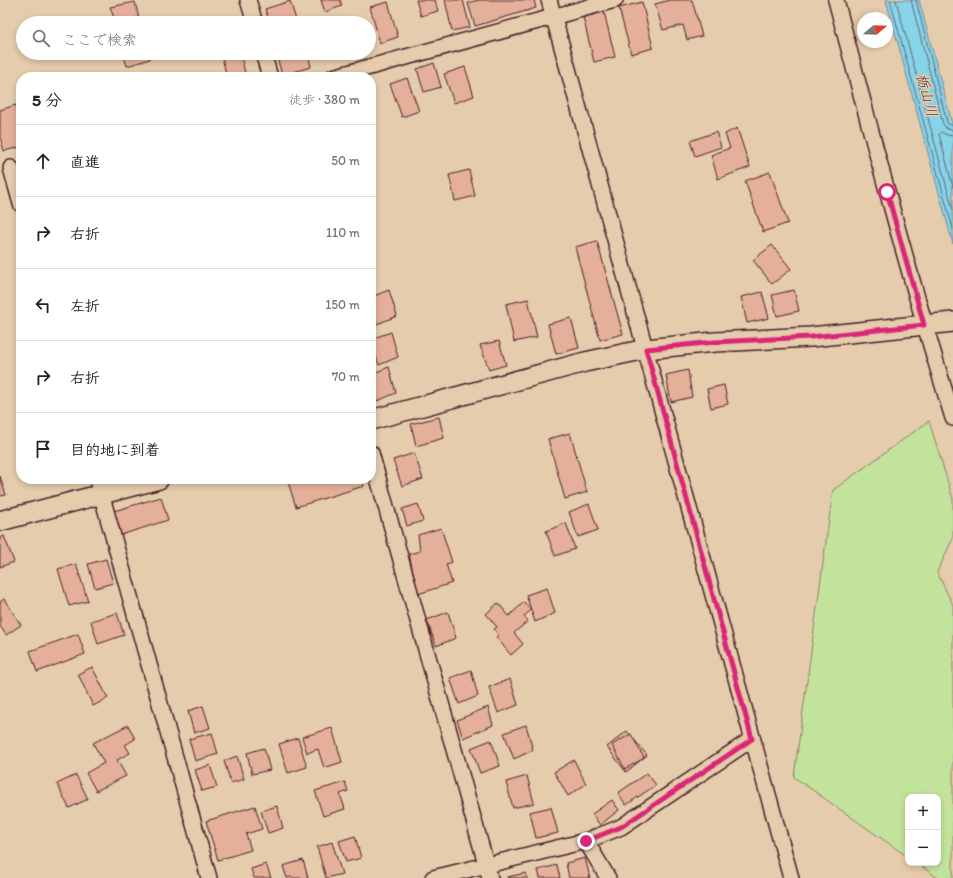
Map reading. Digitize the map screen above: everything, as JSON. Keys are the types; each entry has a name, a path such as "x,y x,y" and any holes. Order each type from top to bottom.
{"street":[{"path":"248,0 253,16"},
{"path":"549,0 790,878"},
{"path":"351,72 615,0"},
{"path":"836,0 924,325 953,418"},
{"path":"265,60 269,72"},
{"path":"11,168 16,186"},
{"path":"376,419 585,362 646,349 715,342 811,337 953,322"},
{"path":"376,471 488,871"},
{"path":"0,521 100,487 122,484"},
{"path":"100,487 209,878"},
{"path":"433,878 488,871 586,841 621,827 752,739"},
{"path":"586,841 608,878"}],"green space":[{"path":"929,421 953,499 953,538 937,572 953,605 953,878 938,878 921,866 941,866 941,794 905,794 905,855 794,777 833,490"}],"water":[{"name":"栃山川","path":"886,0 919,0 953,127 953,244 893,25 893,12 889,12"}],"building":[{"path":"321,0 340,0 342,6 325,12"},
{"path":"416,0 435,0 438,11 421,16"},
{"path":"445,0 463,0 470,27 452,31"},
{"path":"479,0 534,0 536,8 475,26 468,3"},
{"path":"670,0 692,0 702,36 687,40 683,25 663,30 655,4"},
{"path":"290,1 295,16 268,16 265,9"},
{"path":"135,2 138,16 113,16 110,7"},
{"path":"388,2 398,37 380,43 376,29 376,16 372,16 370,7"},
{"path":"642,2 653,48 631,54 619,8"},
{"path":"604,12 615,57 594,62 583,17"},
{"path":"125,60 147,60 127,66"},
{"path":"223,60 242,60 245,72 226,72"},
{"path":"278,60 310,60 311,67 293,72 281,72"},
{"path":"434,63 441,87 424,92 417,69"},
{"path":"465,67 474,96 454,103 444,74"},
{"path":"407,78 419,111 402,117 390,84"},
{"path":"16,105 16,148 4,151 0,136 0,110"},
{"path":"737,128 750,167 718,179 711,155 730,148 725,134"},
{"path":"716,132 721,147 695,156 690,141"},
{"path":"469,170 475,196 455,201 449,175"},
{"path":"770,172 788,223 763,232 745,181"},
{"path":"597,241 623,334 600,340 575,247"},
{"path":"772,245 791,269 772,284 753,260"},
{"path":"389,290 397,316 377,324 376,295"},
{"path":"794,290 799,311 777,316 772,295"},
{"path":"762,292 769,318 747,323 741,297"},
{"path":"528,299 537,337 514,342 506,304"},
{"path":"571,318 579,348 556,354 548,324"},
{"path":"391,332 398,357 379,365 376,357 376,337"},
{"path":"499,341 506,365 489,370 480,345"},
{"path":"389,367 396,393 377,401 376,398 376,372"},
{"path":"688,370 692,397 671,402 666,375"},
{"path":"724,385 728,404 711,408 707,389"},
{"path":"439,417 444,438 416,446 411,424"},
{"path":"570,433 587,492 565,499 548,439"},
{"path":"414,453 423,479 402,486 393,460"},
{"path":"0,476 6,495 0,496"},
{"path":"289,484 363,484 364,486 296,507"},
{"path":"161,497 168,520 121,535 114,511"},
{"path":"418,504 423,521 407,526 402,509"},
{"path":"589,504 598,530 578,537 569,512"},
{"path":"566,523 575,549 555,556 546,531"},
{"path":"441,528 452,562 446,564 452,583 418,594 409,554 420,551 418,535"},
{"path":"4,536 14,562 0,567 0,538"},
{"path":"106,559 113,583 95,588 88,564"},
{"path":"76,564 88,601 69,606 58,569"},
{"path":"547,588 555,613 535,622 526,595"},
{"path":"4,599 21,625 6,635 0,626 0,602"},
{"path":"524,602 531,610 524,616 528,621 514,633 523,644 511,655 496,637 498,635 494,629 497,627 486,614 498,603 509,616"},
{"path":"448,612 456,638 436,646 427,620"},
{"path":"117,613 124,635 98,644 91,621"},
{"path":"78,634 85,654 37,672 30,651"},
{"path":"92,667 108,698 93,706 78,674"},
{"path":"471,670 478,696 459,704 450,678"},
{"path":"510,679 518,705 498,713 489,687"},
{"path":"203,706 210,728 194,733 188,711"},
{"path":"488,707 493,725 463,738 457,720"},
{"path":"128,725 135,739 125,745 130,753 117,760 126,776 96,791 86,773 104,763 93,743"},
{"path":"526,725 533,750 514,759 504,733"},
{"path":"332,728 342,762 324,768 318,749 307,753 302,737"},
{"path":"627,731 647,755 626,772 607,747"},
{"path":"212,733 218,754 195,761 189,739"},
{"path":"631,734 644,758 625,769 612,745"},
{"path":"298,738 307,767 288,773 279,744"},
{"path":"491,740 500,766 480,773 471,748"},
{"path":"264,748 270,770 252,774 247,753"},
{"path":"237,756 244,779 231,783 224,761"},
{"path":"574,760 586,784 568,796 554,772"},
{"path":"210,765 217,787 202,791 195,770"},
{"path":"647,773 656,785 626,805 618,793"},
{"path":"76,775 88,799 69,808 57,784"},
{"path":"527,776 534,803 513,808 506,782"},
{"path":"345,782 348,791 340,794 345,809 323,816 315,791"},
{"path":"612,800 619,810 600,825 592,814"},
{"path":"255,806 262,829 246,834 251,850 218,860 206,821"},
{"path":"277,806 283,828 268,833 261,811"},
{"path":"551,807 558,833 536,838 530,812"},
{"path":"355,836 361,858 346,862 339,841"},
{"path":"332,842 342,874 326,878 317,847"},
{"path":"585,858 590,878 569,878 566,863"},
{"path":"303,860 308,878 287,878 283,866"},
{"path":"266,864 271,878 254,878 251,869"},
{"path":"557,865 560,878 540,878 538,870"},
{"path":"526,873 528,878 507,878 507,877"}],"route":[{"path":"586,841 621,827 752,739 646,349 715,342 811,337 924,325 887,192"}]}
